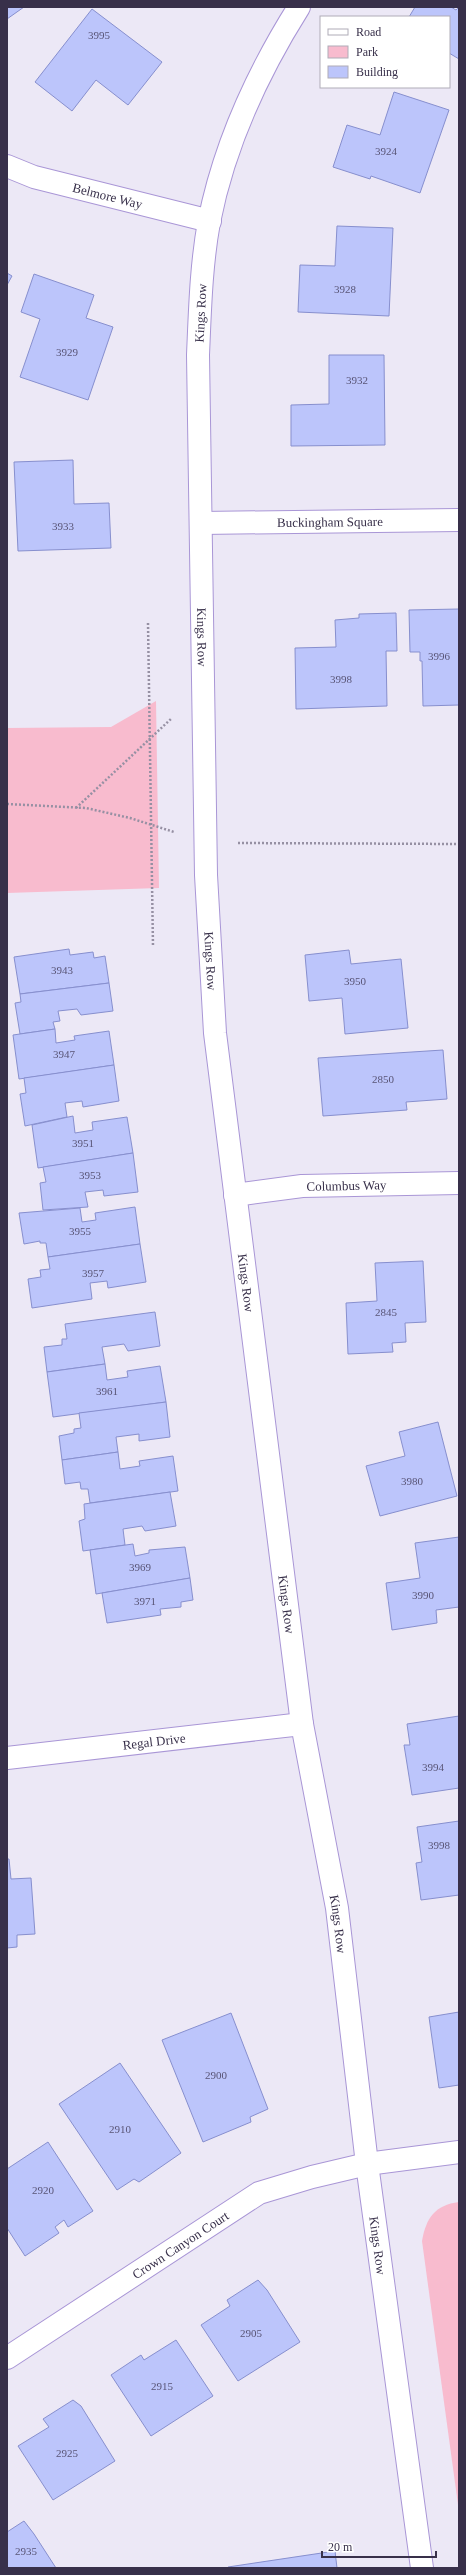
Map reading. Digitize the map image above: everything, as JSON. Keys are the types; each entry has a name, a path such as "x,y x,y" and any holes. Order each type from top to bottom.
{"street":[{"name":"Kings Row","path":"299,7 256,85 228,154 210,221 200,288 199,348 206,875 214,1009 234,1195 302,1724 337,1908 367,2164 422,2568"},
{"name":"Belmore Way","path":"7,166 34,178 210,221"},
{"name":"Buckingham Square","path":"201,523 459,520"},
{"name":"Columbus Way","path":"234,1195 302,1186 459,1184"},
{"name":"Regal Drive","path":"7,1758 302,1724"},
{"name":"Crown Canyon Court","path":"7,2358 259,2193 312,2177 367,2164 459,2152"}],"path":[{"path":"148,623 152,948"},
{"path":"76,808 203,689"}],"green space":[{"path":"156,701 159,888 7,893 7,728 111,727"},
{"path":"459,2202 459,2512 422,2241 426,2226 433,2214 444,2206"}],"building":[{"path":"7,7 24,7 7,19"},
{"path":"415,7 451,7 456,10 459,7 459,59 450,54 450,16 410,16"},
{"path":"92,9 162,62 128,105 96,80 72,111 35,82"},
{"path":"394,92 449,110 420,193 371,176 370,179 333,167 347,125 380,135"},
{"path":"337,226 393,228 389,316 298,312 300,265 335,266"},
{"path":"7,273 12,276 7,285"},
{"path":"34,274 94,295 86,318 113,327 88,400 20,377 40,319 21,312"},
{"path":"329,355 384,355 385,445 291,446 291,405 329,404"},
{"path":"73,460 74,504 109,503 111,548 18,551 14,462"},
{"path":"459,609 459,705 423,706 422,661 420,661 420,652 410,652 409,610"},
{"path":"396,613 397,651 386,651 387,706 296,709 295,648 336,647 335,620 359,618 359,614"},
{"path":"69,949 70,955 93,952 94,958 105,956 109,983 20,994 14,957"},
{"path":"349,950 351,964 401,959 408,1028 345,1034 342,998 309,1001 305,955"},
{"path":"109,983 113,1011 81,1015 77,1009 58,1011 60,1021 53,1022 55,1029 20,1034 15,1003 21,1002 20,994"},
{"path":"55,1029 56,1043 75,1040 74,1036 109,1031 114,1065 19,1079 13,1035"},
{"path":"443,1050 447,1099 406,1102 407,1110 323,1116 318,1058"},
{"path":"114,1065 119,1101 83,1107 82,1101 65,1103 67,1117 25,1126 20,1094 26,1093 24,1078"},
{"path":"73,1116 75,1133 93,1130 92,1122 127,1117 133,1153 38,1168 32,1125"},
{"path":"133,1153 138,1192 104,1196 103,1190 85,1192 88,1207 43,1210 40,1183 46,1182 43,1167"},
{"path":"135,1207 140,1244 48,1257 46,1243 40,1243 40,1241 24,1244 19,1213 80,1208 82,1222 96,1220 95,1213"},
{"path":"140,1244 146,1282 108,1288 107,1281 90,1283 92,1299 32,1308 28,1279 41,1277 40,1270 50,1269 48,1257"},
{"path":"423,1261 426,1322 405,1323 406,1342 392,1343 393,1352 348,1354 346,1303 377,1301 375,1263"},
{"path":"155,1312 160,1346 128,1351 124,1344 102,1347 105,1364 47,1372 44,1347 62,1345 62,1339 67,1339 65,1324"},
{"path":"105,1364 107,1380 128,1377 127,1371 160,1366 166,1402 53,1417 47,1372"},
{"path":"166,1402 170,1437 139,1441 139,1434 116,1437 118,1452 62,1460 59,1436 74,1433 74,1429 81,1428 79,1413"},
{"path":"438,1422 457,1496 380,1516 366,1466 405,1456 399,1432"},
{"path":"118,1452 120,1469 140,1466 139,1461 173,1456 178,1491 90,1503 88,1489 81,1489 80,1482 65,1484 62,1460"},
{"path":"170,1492 176,1526 145,1531 142,1526 123,1529 125,1545 83,1551 79,1521 85,1519 84,1504"},
{"path":"459,1537 459,1607 436,1610 437,1623 392,1630 386,1583 420,1578 415,1543"},
{"path":"133,1544 135,1556 149,1553 149,1550 185,1547 190,1578 96,1594 90,1550"},
{"path":"190,1578 193,1600 181,1602 181,1607 160,1609 161,1615 107,1623 102,1593"},
{"path":"459,1716 459,1788 412,1795 404,1745 410,1745 407,1724"},
{"path":"459,1821 459,1895 421,1900 416,1863 422,1862 417,1827"},
{"path":"7,1859 9,1859 11,1879 31,1878 35,1934 17,1935 17,1947 7,1948"},
{"path":"459,2012 459,2085 439,2088 429,2017"},
{"path":"231,2013 268,2109 250,2117 251,2122 203,2142 162,2040"},
{"path":"120,2063 181,2153 139,2182 134,2179 117,2190 59,2104"},
{"path":"48,2142 93,2211 68,2227 64,2220 55,2227 59,2233 25,2256 7,2228 7,2169"},
{"path":"258,2280 267,2290 300,2342 238,2381 201,2325 230,2306 227,2300"},
{"path":"176,2340 213,2396 151,2436 111,2375 141,2355 144,2360"},
{"path":"73,2400 81,2406 115,2461 53,2500 18,2446 49,2427 43,2419"},
{"path":"24,2521 56,2568 7,2568 7,2532"},
{"path":"335,2551 337,2568 228,2568 228,2567"}]}
